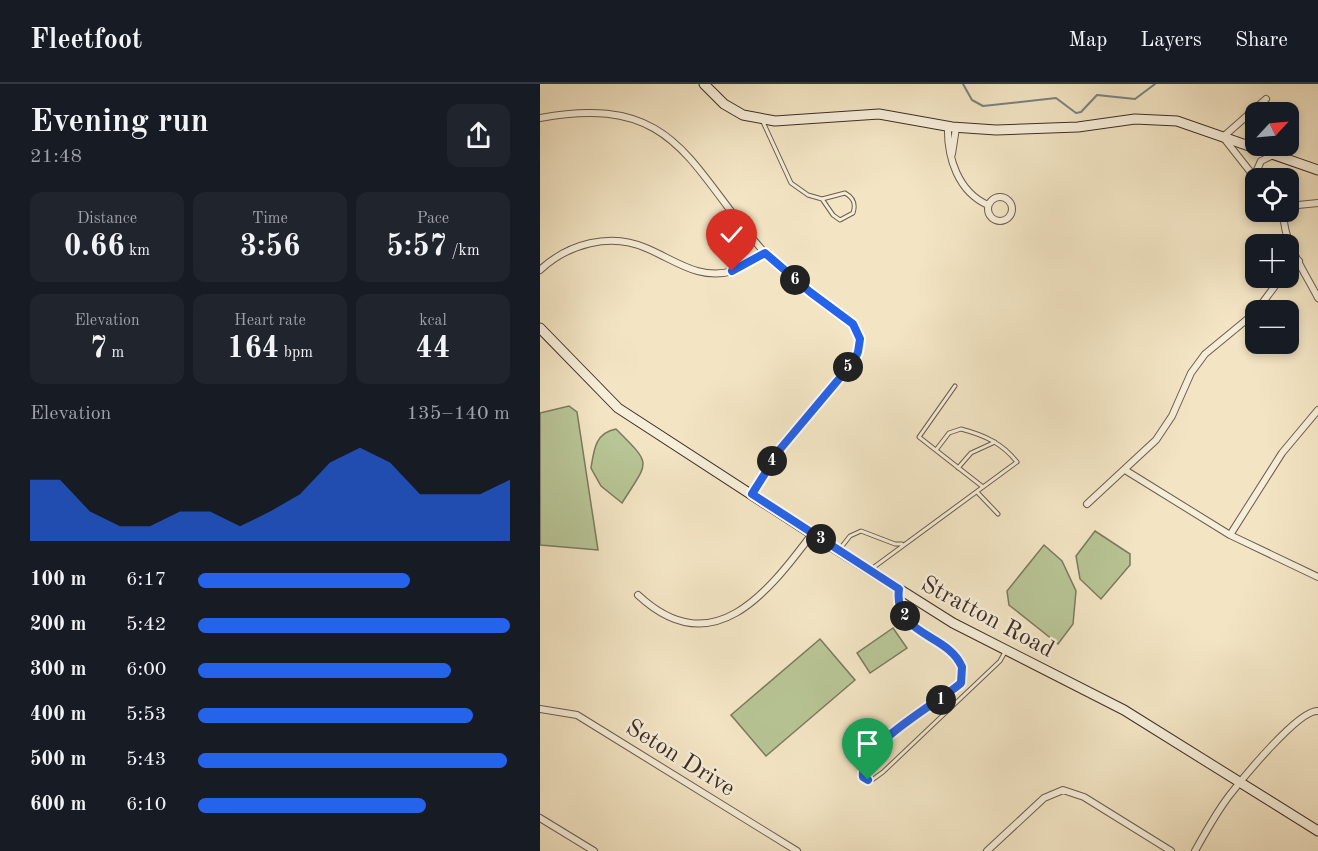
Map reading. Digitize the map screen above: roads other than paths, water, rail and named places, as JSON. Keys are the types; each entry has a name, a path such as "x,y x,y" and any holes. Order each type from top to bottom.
{"street":[{"path":"704,84 724,104 743,115 763,120 879,114 952,127 996,130 1067,127 1155,118 1191,124 1245,145"},
{"path":"1223,137 1266,99"},
{"path":"540,118 572,113 603,112 625,117 659,131 682,147 765,253 810,292 853,324 859,333 860,346 854,361 781,448 752,494"},
{"path":"952,127 952,154 956,170 966,190 976,200 988,206"},
{"path":"1223,137 1247,168"},
{"path":"1258,168 1261,161 1272,156"},
{"path":"1277,156 1318,170"},
{"path":"1299,205 1318,203"},
{"path":"540,270 573,248 603,241 645,247 686,269 701,273 732,271 765,253"},
{"path":"1299,261 1318,298"},
{"path":"1264,300 1273,288"},
{"path":"1087,504 1125,470 1166,428 1199,362 1245,321"},
{"name":"Stratton Road","path":"540,328 618,408 812,534 953,623 1106,700 1318,831"},
{"path":"1230,535 1282,453 1318,410"},
{"path":"1125,470 1230,535 1318,577"},
{"path":"638,595 657,613 675,621 712,622 734,613 766,589 812,534"},
{"name":"Seton Drive","path":"540,709 577,715 797,851"},
{"path":"1195,851 1228,797 1240,782 1291,727 1307,713 1318,711"},
{"path":"988,851 1044,798 1063,790 1084,797 1172,851"},
{"path":"540,819 594,851"}],"lane":[{"path":"763,120 791,183 808,195 822,200 833,215 840,220 853,213 855,206 852,197 845,193 830,195 822,200"},
{"path":"955,386 919,437 983,487"},
{"path":"870,571 1017,462 1008,450 995,441 961,429 949,433 936,450"},
{"path":"958,468 971,453 995,441"},
{"path":"977,492 998,514"},
{"path":"839,551 850,536 861,531 895,544 904,544"},
{"path":"899,589 899,606 911,624 950,650 962,667 961,683 936,704 917,712 874,752 865,763 863,777 875,779 1000,661 1006,650"},
{"path":"936,704 944,713"}],"waterway":[{"path":"963,84 972,100 983,106 1056,98 1076,113 1081,112 1097,95 1135,99 1155,84"}]}
